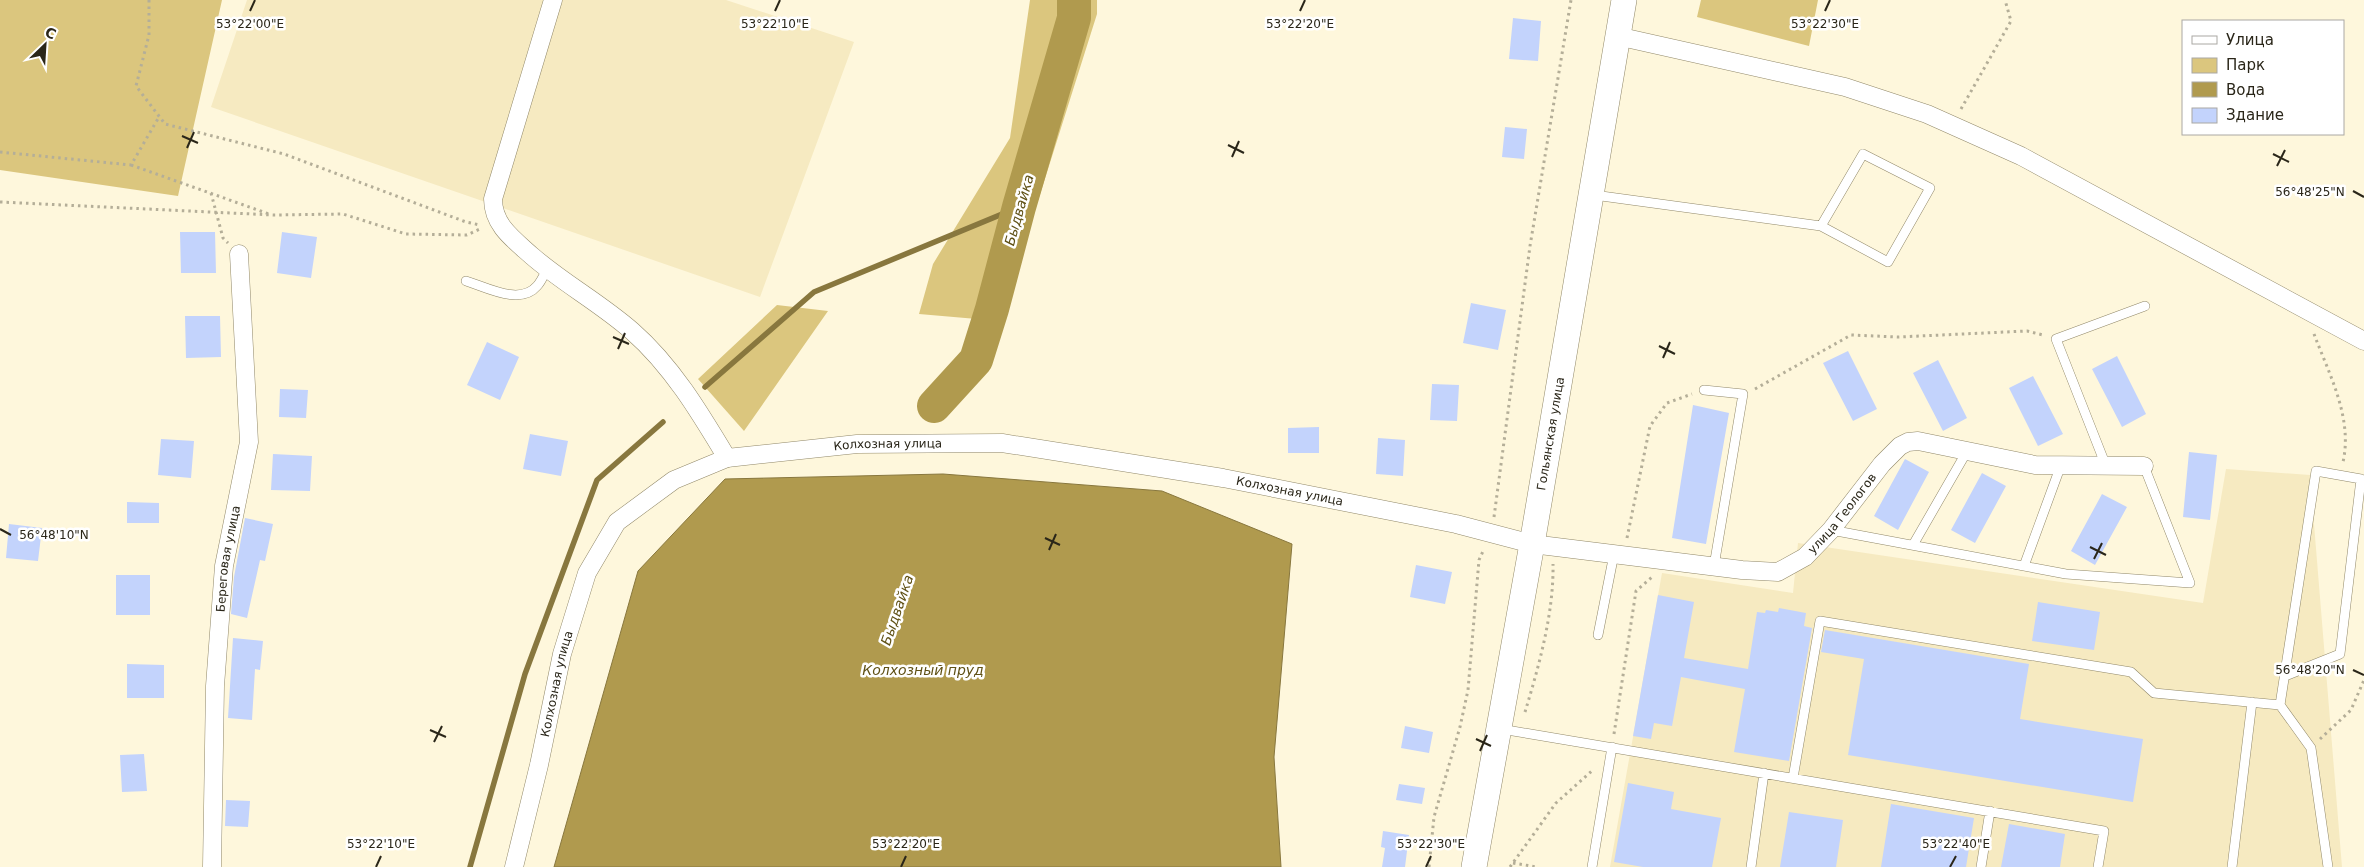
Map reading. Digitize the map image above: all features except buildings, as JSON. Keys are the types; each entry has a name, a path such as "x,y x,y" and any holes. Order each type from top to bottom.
{"main road":[{"name":"Гольянская улица","path":"1474,867 1509,730 1543,545 1591,194 1624,0"}],"street":[{"path":"553,0 493,199 493,209 499,223 510,237 547,269 615,317 645,343 674,376 728,458"},
{"path":"1617,36 1845,87 1927,114 2021,156 2364,341"},
{"name":"Береговая улица","path":"212,867 215,686 224,566 249,442 239,254"},
{"name":"улица Геологов","path":"1543,545 1778,572 1805,557 1831,530 1882,464 1900,446 1908,442 1918,441 2035,465 2144,466"},
{"name":"Колхозная улица","path":"514,867 539,764 562,654 587,573 617,522 674,480 728,458 857,444 1002,443 1223,478 1456,524 1543,545"}],"lane":[{"path":"1591,194 1822,226 1888,262 1930,188 1863,154 1822,226"},
{"path":"466,281 516,296 527,294 537,287 547,269"},
{"path":"2106,466 2056,339 2145,306"},
{"path":"1704,390 1743,394 1714,566"},
{"path":"1913,546 1966,452"},
{"path":"2024,566 2061,466"},
{"path":"1831,530 2066,574 2190,583 2144,466"},
{"path":"2285,676 2340,654 2361,479 2316,471 2280,705 2311,748 2328,867"},
{"path":"1598,636 1619,554"},
{"path":"1793,778 1820,621 2131,672 2154,693 2280,705"},
{"path":"2232,867 2252,702"},
{"path":"1509,730 2104,830 2098,867"},
{"path":"1592,867 1612,747"},
{"path":"1751,867 1764,773"},
{"path":"1981,867 1990,811"}],"path":[{"path":"0,202 274,215 343,214 406,234 466,235 486,226 466,222 284,154 165,124 136,86 149,36 149,0"},
{"path":"1429,867 1434,817 1460,727 1468,690 1478,560 1492,533 1530,246 1571,0"},
{"path":"1952,125 2011,21 2005,0"},
{"path":"130,165 159,117"},
{"path":"0,152 130,165 274,215"},
{"path":"211,193 223,238 239,254"},
{"path":"2303,308 2334,386 2345,424 2345,452 2340,476"},
{"path":"1743,394 1851,335 1898,336 2027,331 2056,339"},
{"path":"1619,554 1650,426 1668,404 1704,390"},
{"path":"1509,730 1538,670 1554,581 1543,545"},
{"path":"1510,867 1556,804 1592,772 1612,747 1636,591 1670,561"},
{"path":"2311,748 2351,710 2364,680"},
{"path":"1513,863 1537,867"}],"shaded area":[{"path":"247,0 726,0 854,42 760,297 211,107"},
{"path":"2226,469 2310,475 2342,867 1610,867 1662,573 1793,593 1798,543 2203,603"}],"green space":[{"path":"0,0 222,0 178,196 0,170"},
{"path":"1030,0 1097,0 1097,14 1000,321 919,314 933,264 1010,138"},
{"path":"1701,0 1818,0 1809,46 1697,17"},
{"path":"777,305 828,311 744,431 698,379"}],"water":[{"name":"Колхозный пруд","path":"943,474 1162,491 1292,544 1274,757 1281,867 554,867 638,571 725,479"}],"waterway":[{"name":"Быдвайка","path":"934,406 976,360 1074,18 1074,0"},
{"path":"705,387 814,292 1019,207"},
{"path":"470,867 525,674 597,480 663,422"}]}
